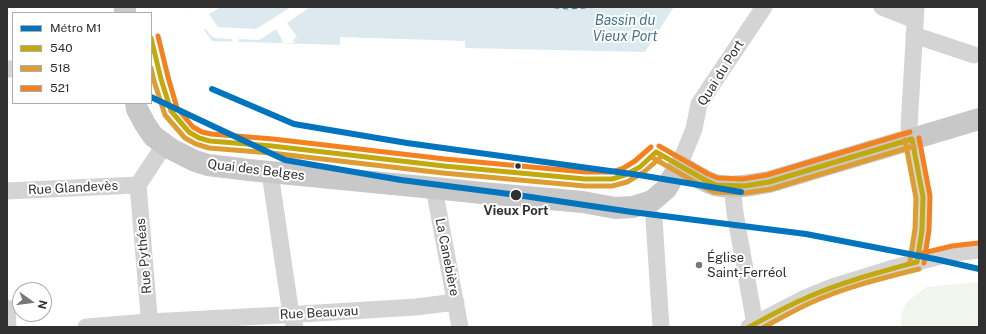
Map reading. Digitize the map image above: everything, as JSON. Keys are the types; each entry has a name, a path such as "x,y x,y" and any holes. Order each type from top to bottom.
{"main road":[{"name":"Quai des Belges","path":"136,104 137,109 153,136 171,149 195,162 208,165 590,203 631,197 645,192 658,184 679,166"},
{"path":"150,104 164,144"},
{"path":"679,166 716,185 744,186 769,182 979,119"}],"street":[{"name":"Quai du Port","path":"679,166 694,129 699,104 764,7"},
{"path":"882,7 915,21 974,55"},
{"path":"915,21 909,127 923,197 922,230 917,262"},
{"path":"138,185 164,144"},
{"path":"270,172 293,321"},
{"name":"Rue Glandevès","path":"7,191 138,185"},
{"name":"Rue Pythéas","path":"138,185 149,325"},
{"path":"732,186 752,325 804,298 832,287 890,268 954,253 979,250"},
{"name":"La Canebière","path":"434,188 460,327"},
{"path":"654,219 662,327"},
{"name":"Rue Beauvau","path":"86,327 293,321 456,302"},
{"path":"7,308 8,327"}],"shaded area":[{"path":"977,282 979,284 979,327 901,327 902,311 907,302 926,287"}],"water":[{"name":"Bassin du Vieux Port","path":"188,7 674,7 645,52 465,48 465,41 340,37 340,45 212,41"}],"pier":[{"path":"188,7 221,7 209,14 218,27 256,29 291,7 310,7 287,23 297,37 293,40 294,43 283,43 276,29 257,40 239,39 238,42 233,42 232,39 215,38 210,35 206,29 203,29"}],"ferry route":[{"path":"545,7 568,9 602,7"}],"metro line":[{"name":"M1","path":"212,89 294,124 407,143 639,175 741,192"},
{"name":"M1","path":"152,97 285,160 401,180 806,234 979,269"}],"transit line":[{"name":"521","path":"158,36 177,108 193,127 202,132 445,159 585,172 611,172 622,169 635,161 651,147"},
{"name":"540","path":"152,42 171,111 189,132 199,138 210,141 272,146 444,166 585,179 612,179 625,175 640,167 656,152"},
{"name":"518","path":"152,72 165,115 185,138 196,144 209,148 271,153 443,173 585,186 612,186 627,182 644,172 661,157"},
{"name":"521","path":"659,146 708,174 718,178 743,179 767,175 910,132"},
{"name":"521","path":"919,138 930,196 929,230 924,263"},
{"name":"540","path":"912,139 923,197 922,230 917,262"},
{"name":"540","path":"656,152 716,185 744,186 769,182 912,139"},
{"name":"518","path":"905,140 916,198 915,229 910,261"},
{"name":"518","path":"653,158 714,192 745,193 771,189 914,146"},
{"name":"521","path":"915,255 952,246 978,243"},
{"name":"540","path":"749,327 792,304 820,292 861,278 917,262"},
{"name":"518","path":"764,327 802,307 834,293 919,269"}],"place":[{"name":"Vieux Port","path":"516,195"},
{"name":"Église Saint-Ferréol","path":"699,265"}]}
